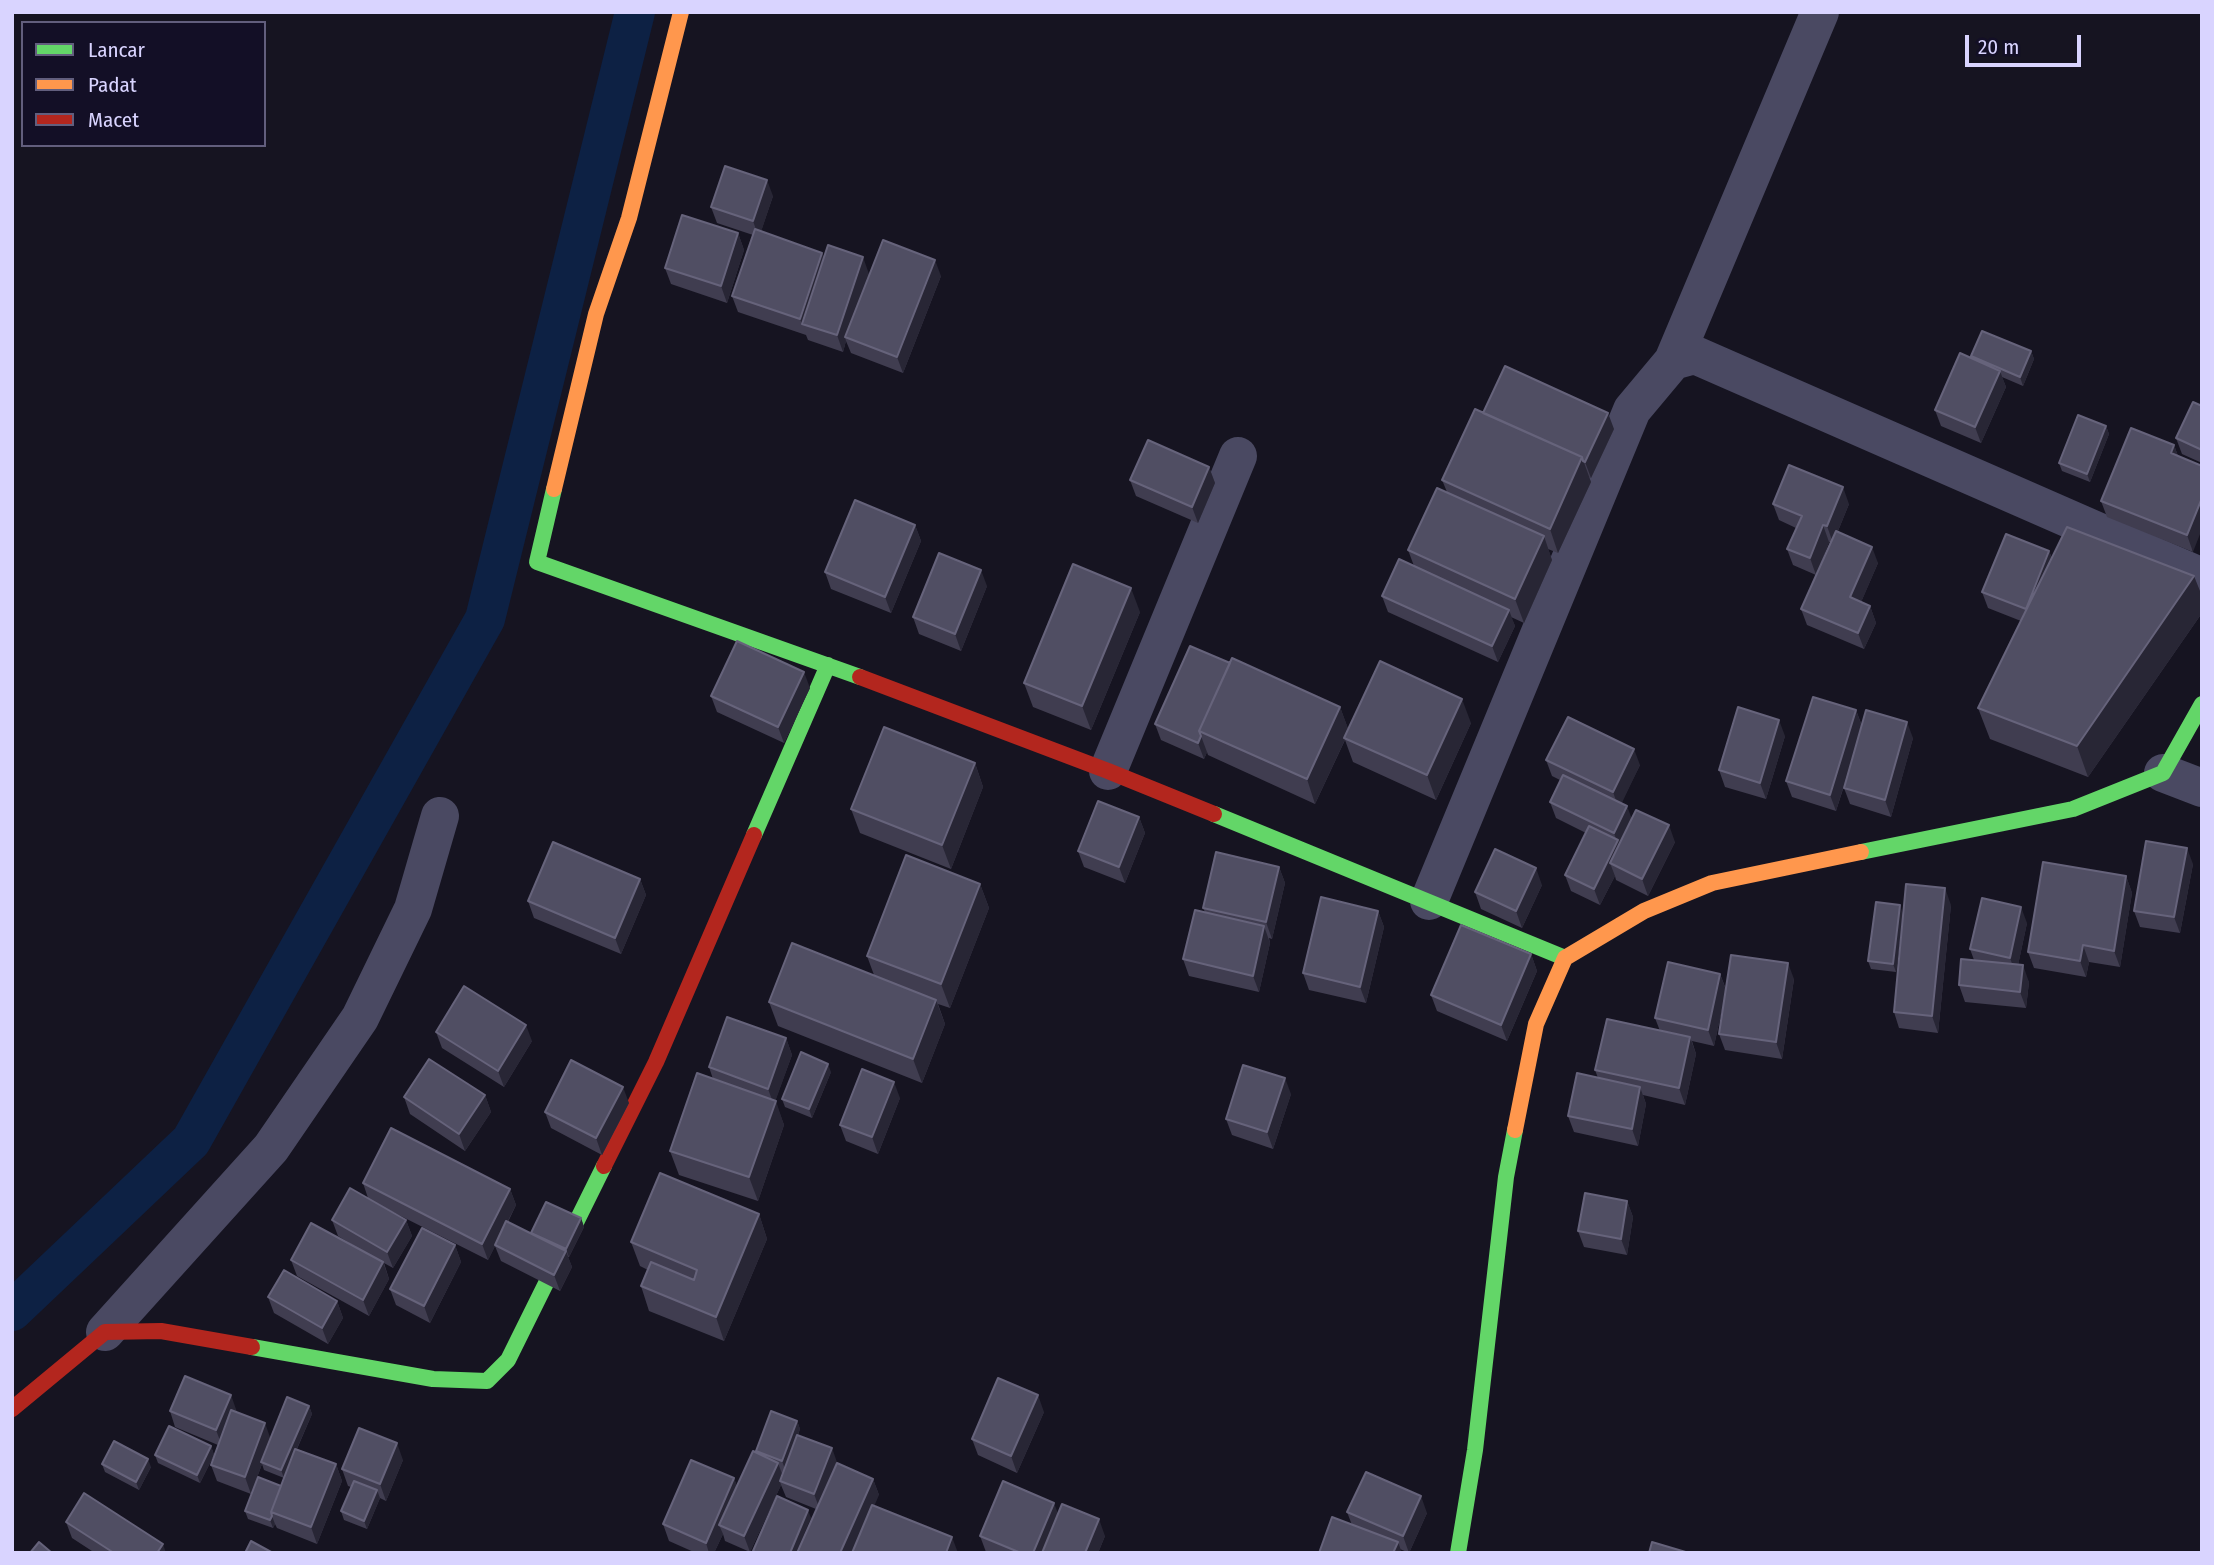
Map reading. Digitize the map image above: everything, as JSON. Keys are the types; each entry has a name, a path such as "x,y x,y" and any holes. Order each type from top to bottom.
{"street":[{"path":"681,12 629,218 596,314 537,562 828,665 1108,771 1565,958"},
{"path":"1429,901 1632,410 1673,361 1820,12"},
{"path":"1673,361 1695,355 2202,577"},
{"path":"1108,771 1238,456"},
{"path":"105,1332 161,1331 433,1379 487,1381 508,1360 656,1062 828,665"},
{"path":"1458,1553 1475,1450 1506,1177 1536,1024 1565,958 1644,911 1712,883 2073,809 2163,773 2202,704"},
{"path":"2163,773 2202,788"},
{"path":"12,1409 105,1332 271,1148 360,1018 413,909 440,816"}],"building":[{"path":"725,166 767,180 753,221 711,207"},
{"path":"682,215 738,233 721,286 665,268"},
{"path":"755,229 822,253 800,319 732,296"},
{"path":"883,240 935,260 897,357 845,337"},
{"path":"828,245 863,257 837,335 802,324"},
{"path":"1982,331 2031,351 2020,377 1971,356"},
{"path":"1960,353 2000,371 1975,427 1935,410"},
{"path":"1505,366 1608,413 1585,462 1582,457 1483,413"},
{"path":"2193,402 2202,406 2202,450 2176,438"},
{"path":"1475,409 1582,457 1550,529 1442,480"},
{"path":"2078,415 2106,426 2087,474 2059,463"},
{"path":"2131,428 2174,445 2171,453 2202,466 2202,498 2187,535 2101,501"},
{"path":"1148,440 1209,467 1192,507 1130,480"},
{"path":"1789,465 1843,487 1827,526 1823,525 1810,558 1787,549 1802,516 1773,504"},
{"path":"1437,488 1544,536 1515,599 1408,550"},
{"path":"855,500 915,525 885,597 825,572"},
{"path":"2067,527 2194,576 2077,746 1978,708"},
{"path":"1836,531 1872,547 1850,597 1870,606 1858,633 1801,609"},
{"path":"2006,534 2049,551 2026,609 1982,592"},
{"path":"939,553 981,570 955,634 913,617"},
{"path":"1399,559 1509,610 1492,646 1382,596"},
{"path":"1073,564 1131,588 1082,706 1024,683"},
{"path":"737,641 804,672 778,727 711,696"},
{"path":"1190,646 1230,663 1199,731 1201,736 1198,743 1155,724"},
{"path":"1232,658 1340,707 1307,779 1199,731"},
{"path":"1380,661 1462,699 1427,775 1344,738"},
{"path":"1813,697 1856,710 1830,795 1786,781"},
{"path":"1738,707 1779,720 1760,783 1719,770"},
{"path":"1866,710 1907,722 1885,800 1844,788"},
{"path":"1568,717 1634,749 1613,792 1546,760"},
{"path":"884,727 975,763 942,845 851,809"},
{"path":"1563,775 1627,806 1614,833 1550,802"},
{"path":"1098,801 1139,817 1119,867 1078,851"},
{"path":"1636,810 1669,825 1642,879 1610,863"},
{"path":"1589,826 1618,840 1594,889 1565,875"},
{"path":"2146,841 2187,848 2174,917 2134,911"},
{"path":"553,842 640,879 615,938 528,901"},
{"path":"1495,849 1536,868 1516,911 1475,892"},
{"path":"1216,852 1279,867 1266,922 1203,908"},
{"path":"906,855 980,884 941,984 867,956"},
{"path":"2043,862 2126,876 2114,951 2083,945 2080,961 2028,952"},
{"path":"1906,884 1945,888 1932,1016 1894,1012"},
{"path":"1321,897 1378,911 1360,987 1303,973"},
{"path":"1982,898 2021,907 2010,958 1970,949"},
{"path":"1876,902 1900,905 1893,964 1868,961"},
{"path":"1195,910 1264,926 1253,976 1183,959"},
{"path":"1461,925 1531,954 1501,1025 1431,995"},
{"path":"792,943 936,1000 913,1059 769,1002"},
{"path":"1731,955 1788,963 1776,1042 1719,1034"},
{"path":"1961,959 2023,965 2020,992 1959,985"},
{"path":"1668,962 1720,974 1708,1030 1655,1018"},
{"path":"464,986 526,1025 498,1071 436,1032"},
{"path":"727,1017 786,1038 768,1089 709,1067"},
{"path":"1607,1019 1690,1037 1679,1088 1595,1070"},
{"path":"801,1052 828,1064 809,1109 782,1099"},
{"path":"429,1059 485,1095 459,1134 404,1097"},
{"path":"571,1060 623,1087 596,1138 545,1112"},
{"path":"1243,1065 1285,1078 1267,1132 1226,1119"},
{"path":"862,1069 894,1082 872,1137 840,1125"},
{"path":"697,1073 776,1101 749,1177 670,1151"},
{"path":"1577,1073 1640,1087 1632,1129 1568,1116"},
{"path":"391,1128 510,1189 482,1244 363,1183"},
{"path":"660,1173 759,1214 716,1317 641,1286 651,1262 694,1280 697,1270 631,1242"},
{"path":"350,1188 406,1220 387,1252 332,1220"},
{"path":"1585,1193 1627,1201 1621,1239 1578,1231"},
{"path":"546,1202 581,1218 566,1249 531,1233"},
{"path":"506,1221 566,1251 554,1275 495,1245"},
{"path":"311,1223 383,1262 363,1300 291,1260"},
{"path":"422,1228 455,1245 424,1306 390,1289"},
{"path":"284,1270 337,1301 322,1328 268,1297"},
{"path":"185,1376 231,1395 216,1430 170,1411"},
{"path":"998,1378 1038,1395 1011,1456 972,1439"},
{"path":"287,1397 309,1406 281,1470 261,1462"},
{"path":"231,1410 265,1423 245,1477 211,1465"},
{"path":"771,1411 797,1421 782,1461 756,1451"},
{"path":"169,1426 211,1446 197,1475 155,1455"},
{"path":"359,1428 397,1443 380,1484 342,1469"},
{"path":"797,1435 832,1448 814,1494 780,1481"},
{"path":"114,1441 148,1459 136,1482 102,1464"},
{"path":"295,1449 336,1464 311,1527 271,1512"},
{"path":"753,1451 778,1463 744,1536 719,1525"},
{"path":"691,1460 734,1478 706,1543 663,1524"},
{"path":"837,1463 873,1479 840,1553 797,1553"},
{"path":"1366,1472 1421,1496 1403,1536 1347,1512"},
{"path":"258,1477 281,1486 270,1520 245,1511"},
{"path":"354,1481 377,1490 364,1521 341,1511"},
{"path":"1003,1481 1054,1503 1033,1553 1021,1553 980,1536"},
{"path":"84,1493 163,1544 157,1553 114,1553 66,1522"},
{"path":"777,1496 808,1510 790,1553 757,1553 753,1551"},
{"path":"1062,1504 1099,1519 1085,1553 1042,1553"},
{"path":"872,1505 952,1537 946,1553 852,1553"},
{"path":"1332,1517 1398,1542 1393,1553 1319,1553"},
{"path":"251,1541 273,1553 245,1553"},
{"path":"39,1542 52,1553 30,1553"},
{"path":"1652,1542 1689,1553 1649,1553"}],"waterway":[{"path":"12,1311 191,1141 485,619 635,12"}],"traffic: fast":[{"path":"554,489 537,562 860,677"},
{"path":"754,835 828,665"},
{"path":"1861,852 2073,809 2163,773 2202,704"},
{"path":"1214,814 1565,958"},
{"path":"1458,1553 1475,1450 1506,1177 1515,1130"},
{"path":"252,1347 433,1379 487,1381 508,1360 604,1166"}],"traffic: slow":[{"path":"554,489 596,314 629,218 681,12"},
{"path":"1515,1130 1536,1024 1565,958 1644,911 1712,883 1861,852"}],"traffic: jam":[{"path":"860,677 1214,814"},
{"path":"604,1166 656,1062 754,835"},
{"path":"12,1409 105,1332 161,1331 252,1347"}]}
